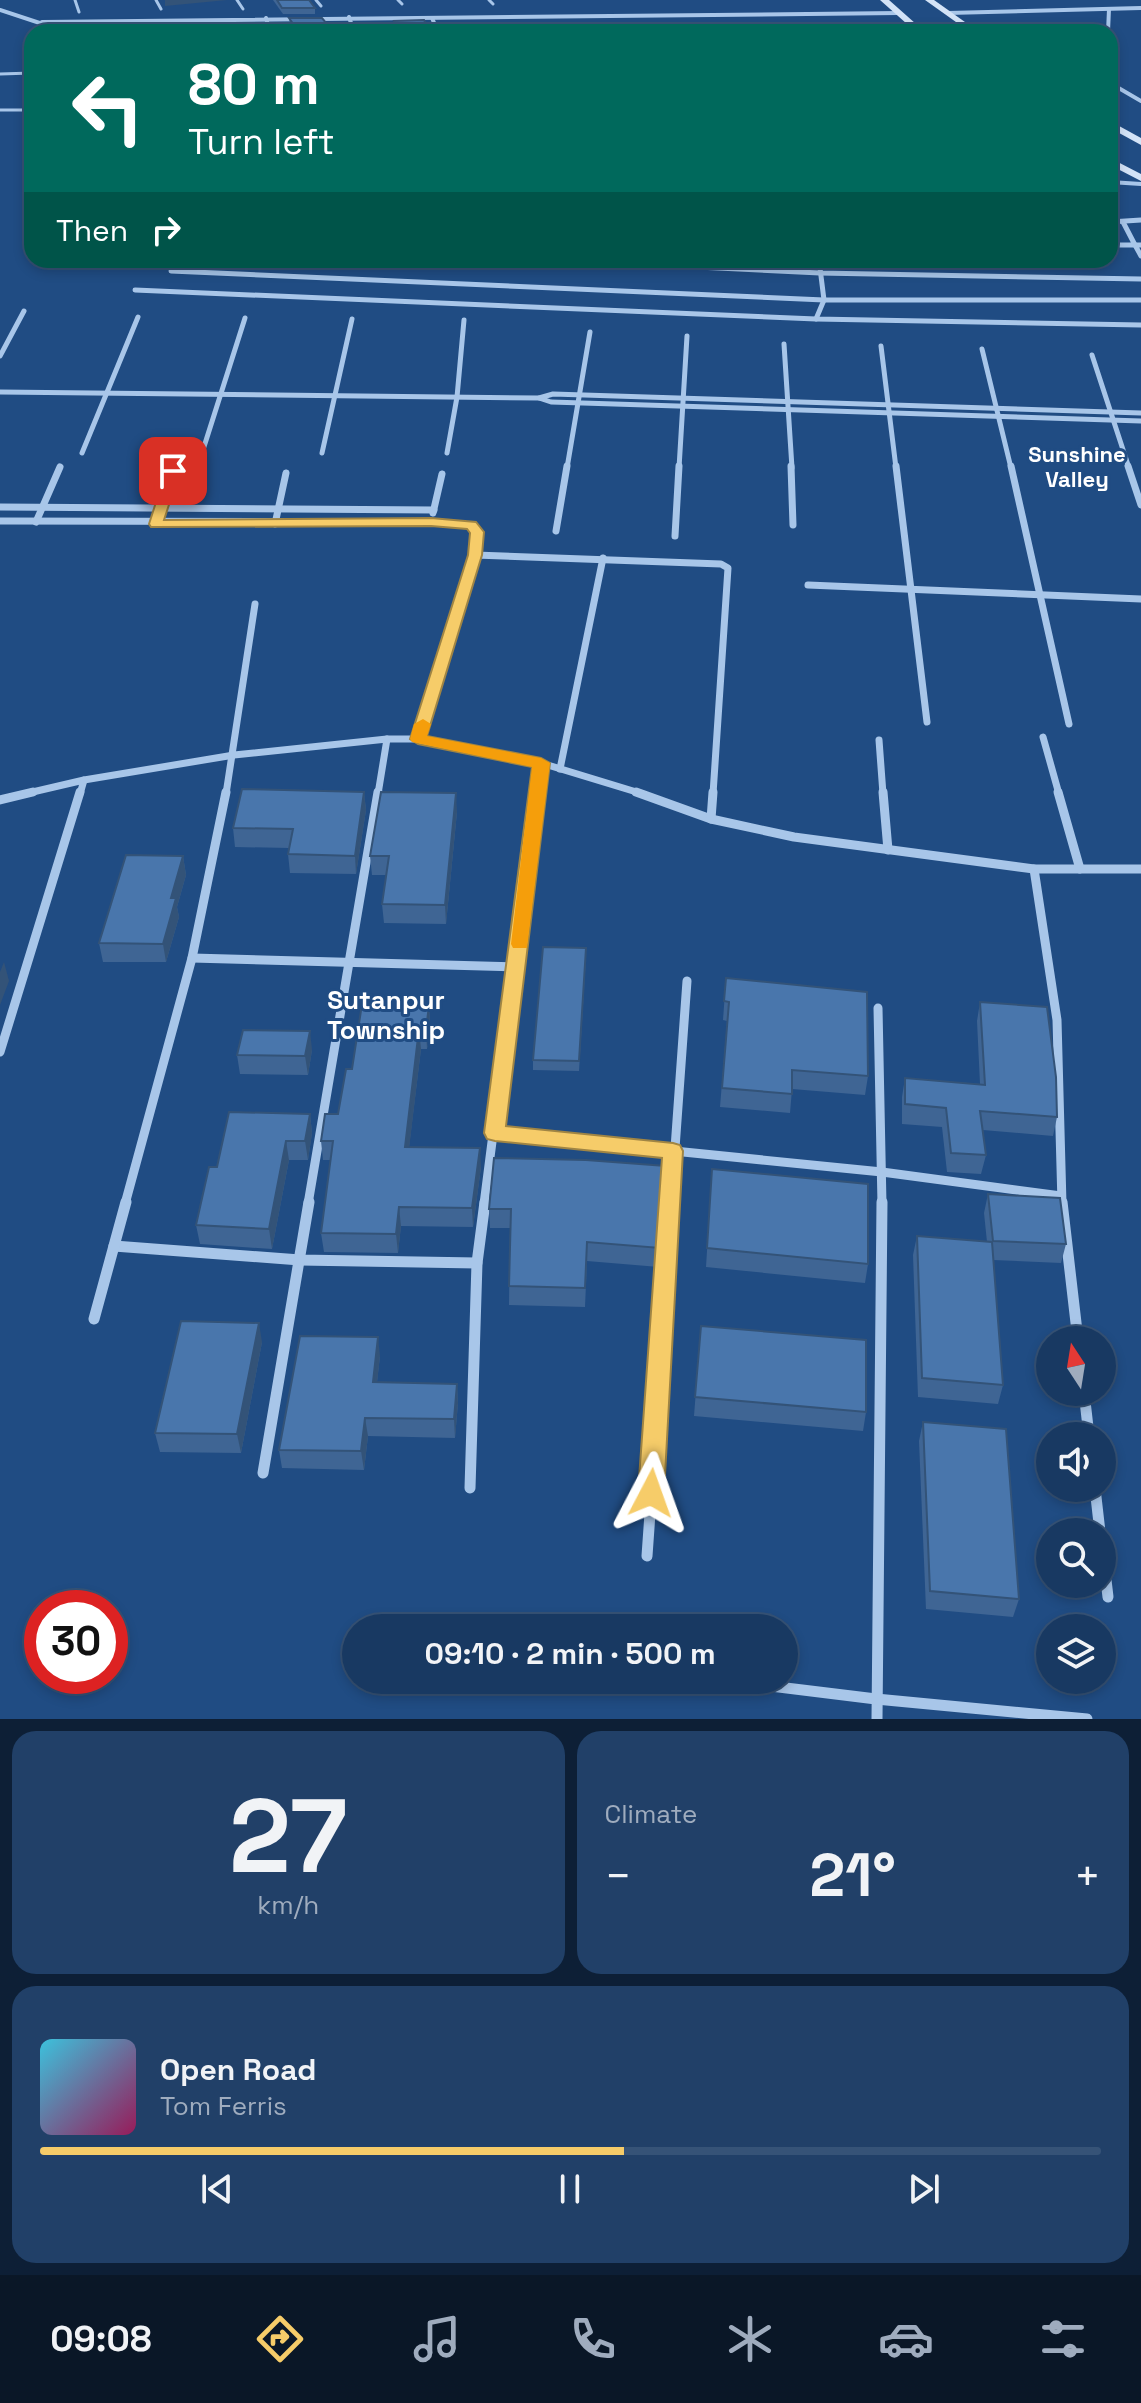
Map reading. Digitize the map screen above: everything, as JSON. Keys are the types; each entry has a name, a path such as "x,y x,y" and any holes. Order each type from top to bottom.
{"main road":[{"path":"884,0 912,24"},
{"path":"929,0 964,24"},
{"path":"1118,129 1141,142"},
{"path":"1118,165 1141,178"}],"street":[{"path":"948,13 1141,8"},
{"path":"1108,24 1109,9"},
{"path":"0,10 47,24"},
{"path":"42,22 899,13"},
{"path":"349,17 351,24"},
{"path":"266,18 268,24"},
{"path":"432,18 435,24"},
{"path":"1118,89 1141,101"},
{"path":"1123,92 1141,92"},
{"path":"1118,183 1141,184"},
{"path":"1118,222 1141,220"},
{"path":"1123,222 1138,245 1141,256"},
{"path":"718,268 1141,279"},
{"path":"816,319 824,300 820,268"},
{"path":"171,271 824,300 1141,300"},
{"path":"135,290 816,319 1141,325"},
{"path":"0,356 24,311"},
{"path":"82,453 138,317"},
{"path":"202,453 245,318"},
{"path":"322,453 352,319"},
{"path":"447,453 457,397 464,320"},
{"path":"556,531 590,332"},
{"path":"675,536 687,336"},
{"path":"784,344 790,406 793,525"},
{"path":"881,346 927,722"},
{"path":"982,349 1042,594 1069,724"},
{"path":"1092,355 1141,505"},
{"path":"0,392 539,398 551,402 578,399 1111,416 1141,421"},
{"path":"1111,416 1141,413"},
{"path":"36,522 60,467"},
{"path":"156,524 173,471"},
{"path":"275,524 286,473"},
{"path":"431,522 442,474"},
{"path":"0,507 434,510"},
{"path":"0,521 156,524 431,522 471,525 477,532 475,555 418,739"},
{"path":"475,555 721,564 730,571 711,819"},
{"path":"560,769 603,558"},
{"path":"808,585 1141,599"},
{"path":"94,1319 192,958 234,755 255,604"},
{"path":"1043,737 1080,869"},
{"path":"263,1473 387,739"},
{"path":"0,800 84,780 234,755 387,739 418,739 541,763 655,798 711,819 794,837 1034,869 1141,869"},
{"path":"879,740 888,850"},
{"path":"470,1488 477,1263 541,763"},
{"path":"0,1052 84,780"},
{"path":"1034,869 1057,1020 1061,1196 1076,1326"},
{"path":"192,958 351,965 517,967"},
{"path":"647,1556 687,981"},
{"path":"877,1719 882,1172 878,1008"},
{"path":"495,1133 882,1172 1061,1196"},
{"path":"114,1246 300,1260 477,1263"},
{"path":"798,1689 1087,1719"}],"lane":[{"path":"75,0 79,12"},
{"path":"156,0 161,9"},
{"path":"237,0 243,9"},
{"path":"316,0 321,6"},
{"path":"0,74 24,73"},
{"path":"0,110 24,110"}],"building":[{"path":"277,0 309,0 315,8 282,8"},
{"path":"289,18 322,18 327,24 293,24"},
{"path":"424,20 426,24 396,24 394,21"},
{"path":"242,789 364,792 355,856 288,854 293,829 233,828"},
{"path":"381,792 456,793 445,905 382,904 389,856 370,856"},
{"path":"126,855 183,856 171,898 176,898 163,944 99,943"},
{"path":"543,947 586,948 579,1061 533,1060"},
{"path":"726,978 867,992 868,1076 792,1070 792,1094 722,1088 729,1002 724,1001"},
{"path":"980,1002 1047,1007 1056,1077 1057,1117 980,1111 986,1155 951,1153 946,1108 905,1104 905,1078 985,1085"},
{"path":"362,1004 429,1005 426,1030 419,1029 405,1147 480,1148 472,1208 399,1207 396,1234 321,1233 333,1141 321,1141 325,1114 338,1114 346,1069 352,1069"},
{"path":"243,1030 310,1031 305,1056 237,1055"},
{"path":"229,1112 310,1114 305,1141 286,1141 269,1229 196,1225 209,1167 217,1167"},
{"path":"494,1158 666,1166 660,1248 587,1242 585,1288 509,1286 511,1209 489,1209"},
{"path":"712,1169 868,1184 868,1264 707,1248"},
{"path":"988,1194 1060,1198 1066,1244 993,1241"},
{"path":"917,1236 992,1242 1003,1385 922,1378"},
{"path":"181,1321 259,1323 237,1434 155,1433"},
{"path":"701,1326 866,1340 866,1412 695,1397"},
{"path":"300,1336 378,1337 373,1382 457,1384 454,1419 365,1418 361,1451 279,1450"},
{"path":"923,1422 1006,1429 1019,1599 930,1591"}],"slow traffic":[{"path":"423,724 418,739 541,763 520,944"}],"district":[{"name":"Sunshine Valley","path":"1077,466"},
{"name":"Sutanpur Township","path":"386,1015"}],"route":[{"path":"173,471 156,524 431,522 475,527 475,555 418,739 541,763 495,1133 673,1151 651,1493"}]}
